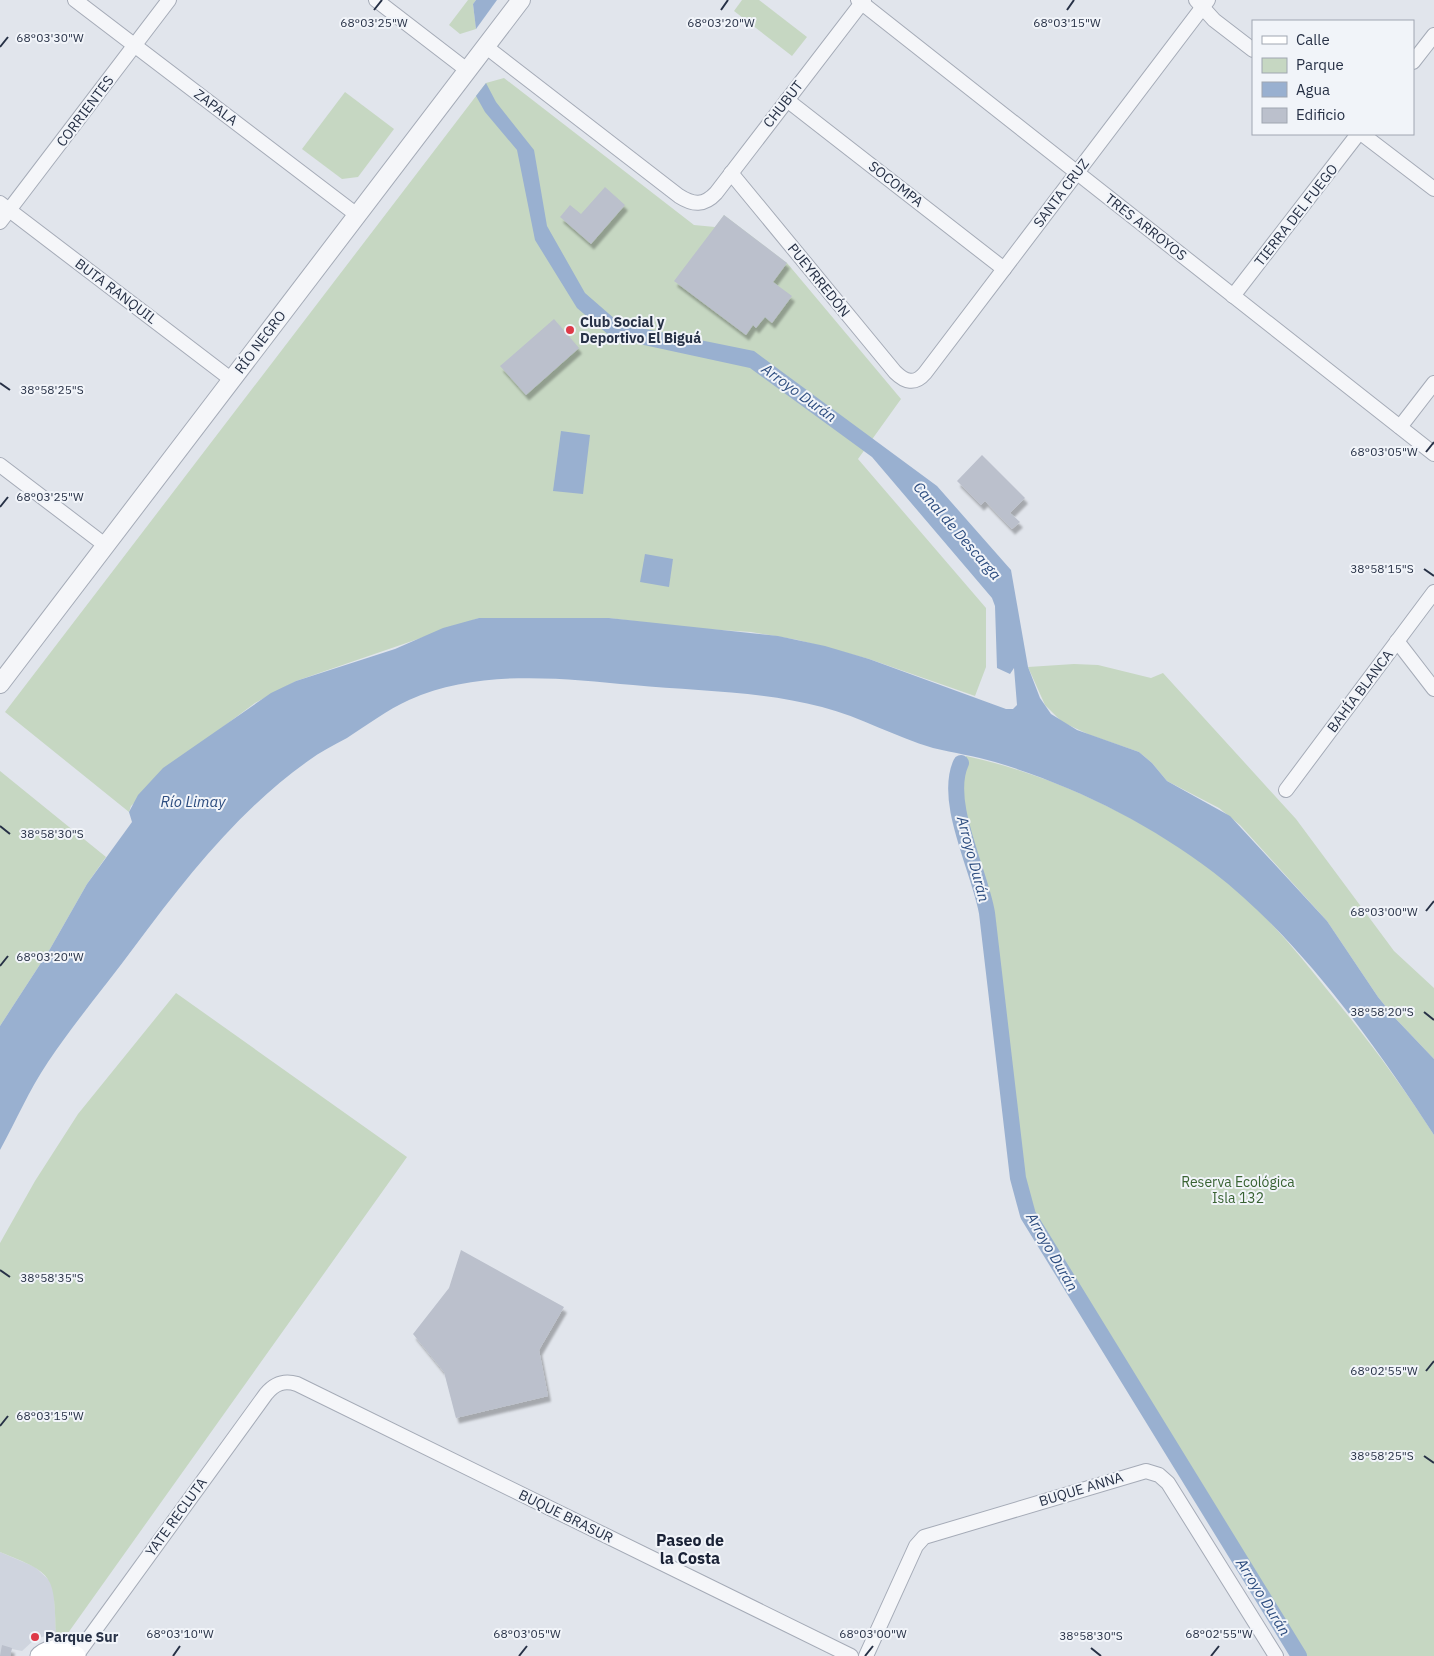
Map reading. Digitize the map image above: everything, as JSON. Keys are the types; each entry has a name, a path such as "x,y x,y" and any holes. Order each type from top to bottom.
{"main road":[{"name":"YATE RECLUTA","path":"40,1656 57,1649 65,1650 76,1656"}],"street":[{"name":"ZAPALA","path":"75,0 357,215"},
{"name":"CORRIENTES","path":"0,222 5,206 169,0"},
{"path":"376,0 468,70"},
{"name":"RÍO NEGRO","path":"0,684 521,0"},
{"name":"CHUBUT","path":"486,46 679,196 699,204 711,198 731,173 861,1"},
{"name":"TRES ARROYOS","path":"861,1 1434,454"},
{"path":"1202,3 1214,20 1252,49"},
{"name":"SANTA CRUZ","path":"911,382 925,373 1077,173 1202,3"},
{"path":"1414,61 1434,35"},
{"name":"SOCOMPA","path":"787,100 1004,269"},
{"name":"TIERRA DEL FUEGO","path":"1233,296 1357,135"},
{"path":"1363,135 1434,188"},
{"name":"PUEYRREDÓN","path":"731,173 895,372 911,382"},
{"name":"BUTA RANQUIL","path":"5,206 232,380"},
{"path":"1400,428 1434,383"},
{"path":"0,465 105,545"},
{"name":"BAHÍA BLANCA","path":"1286,790 1434,592"},
{"path":"1397,641 1434,689"},
{"name":"YATE RECLUTA","path":"76,1656 266,1394 280,1383"},
{"name":"BUQUE BRASUR","path":"280,1383 298,1384 851,1656"},
{"name":"BUQUE ANNA","path":"866,1656 916,1546 924,1537 1146,1471 1159,1475 1168,1483 1276,1656"}],"shaded area":[{"path":"0,1552 35,1567 51,1582 54,1591 56,1633 35,1639 22,1651 12,1649 10,1656 0,1656"}],"green space":[{"path":"468,0 476,0 473,4 476,29 460,34 449,25"},
{"path":"742,0 759,0 807,37 792,56 734,11"},
{"name":"Club Social y Deportivo El Biguá","path":"504,78 694,225 715,227 724,215 787,263 901,399 858,459 986,608 986,667 975,696 869,659 798,640 751,632 690,628 609,618 479,618 296,681 255,703 204,741 131,806 129,812 5,712 486,83"},
{"path":"345,92 394,129 358,177 342,179 302,149"},
{"path":"1074,664 1098,665 1151,678 1163,673 1296,819 1394,951 1434,988 1434,1059 1378,997 1327,921 1240,825 1219,808 1167,781 1152,763 1139,752 1090,735 1062,722 1045,705 1028,667"},
{"name":"Reserva Ecológica Isla 132","path":"966,756 1043,778 1082,794 1158,834 1193,856 1226,881 1265,917 1303,959 1384,1062 1434,1135 1434,1656 1299,1656 1038,1234 1021,1196 987,913 979,878 961,822 955,789 958,770"},
{"path":"0,771 106,857 87,884 50,949 0,1026"},
{"path":"176,993 407,1157 68,1633 56,1633 54,1599 48,1579 32,1566 0,1552 0,1243 35,1181 78,1114"}],"water":[{"path":"476,0 497,0 476,29 473,4"},
{"name":"Río Limay","path":"486,83 496,102 534,150 547,226 585,293 616,320 626,325 754,351 937,486 1011,570 1028,667 1040,698 1051,714 1077,730 1139,752 1152,763 1167,781 1230,816 1327,921 1378,997 1434,1059 1434,1135 1361,1029 1334,994 1276,928 1213,872 1163,837 1109,807 1024,771 987,760 933,748 822,707 776,698 728,692 548,678 520,678 463,684 435,690 409,700 313,758 259,801 214,847 194,871 69,1032 35,1083 0,1150 0,1026 50,949 87,884 132,822 129,812 138,795 163,768 271,693 296,681 395,649 443,628 479,618 609,618 778,636 825,646 869,659 1006,709 1013,709 1017,705 1014,668 1010,674 997,668 995,606 992,598 872,457 750,368 616,339 577,308 535,240 517,150 485,112 476,96"},
{"path":"561,431 590,435 583,494 553,491"},
{"path":"645,554 673,559 669,587 640,582"}],"building":[{"path":"605,187 625,205 591,244 560,217 570,205 581,214"},
{"path":"724,215 787,263 773,282 792,296 772,323 765,317 756,328 753,325 746,335 674,281"},
{"path":"554,319 579,348 526,395 500,366"},
{"path":"982,455 1025,498 1010,513 1020,522 1012,529 985,501 981,505 957,481"},
{"path":"461,1250 564,1307 539,1350 548,1396 456,1418 444,1372 413,1334 449,1288"},
{"path":"2,1645 12,1648 10,1656 0,1656"}],"waterway":[{"name":"Arroyo Durán","path":"961,763 957,779 956,797 959,817 987,913 1018,1178 1028,1215 1299,1656"}],"place":[{"name":"Club Social y Deportivo El Biguá","path":"570,330"},
{"name":"Parque Sur","path":"35,1637"}],"district":[{"name":"Paseo de la Costa","path":"690,1549"}],"water label":[{"name":"Canal de Descarga","path":"957,531"}]}
